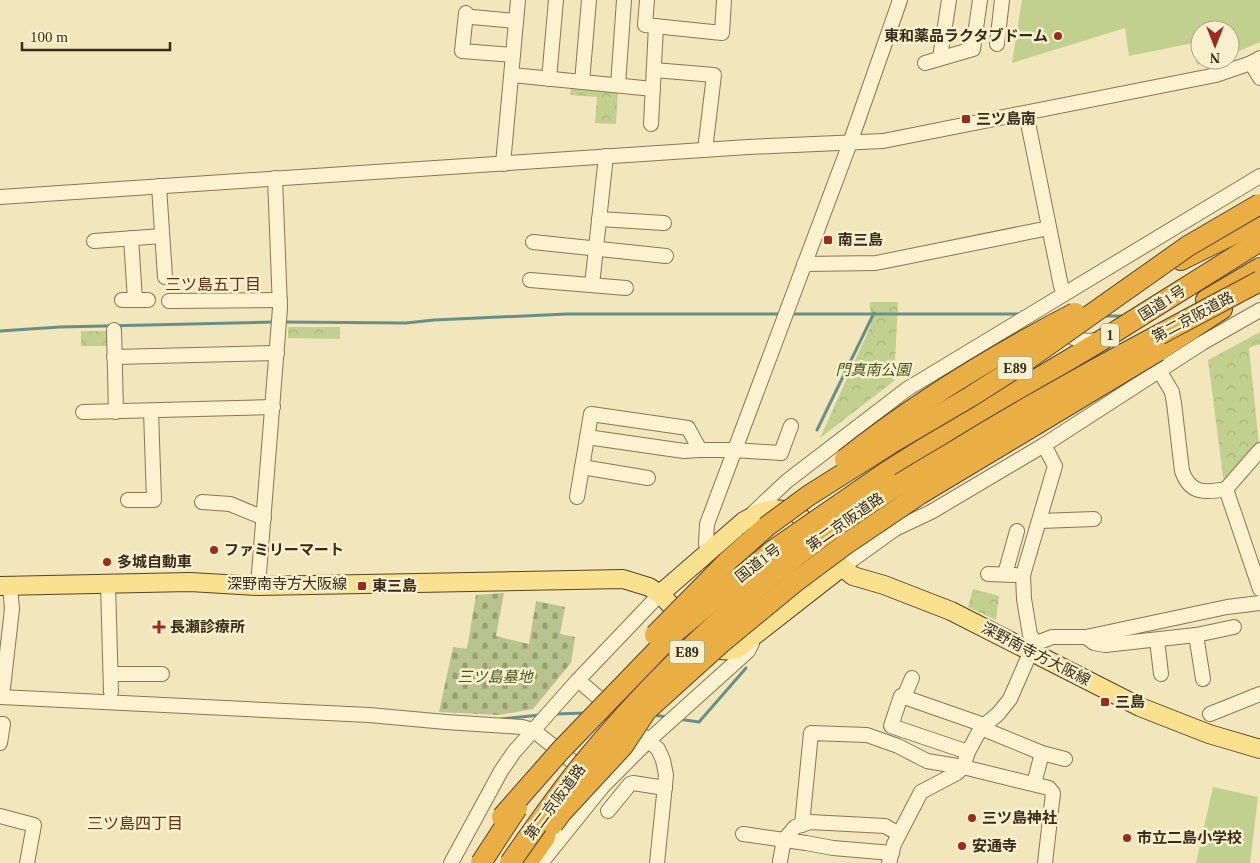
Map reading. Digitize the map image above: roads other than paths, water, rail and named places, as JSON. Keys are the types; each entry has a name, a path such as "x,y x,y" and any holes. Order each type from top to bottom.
{"highway":[{"name":"E89","path":"766,526 823,486 970,397 1014,368 1188,246 1247,198"},
{"path":"766,526 804,492 873,437 951,382 1090,305 1260,221"},
{"name":"国道1号","path":"527,863 561,813 598,782 676,667 726,611 780,564 967,420 1102,340 1260,241"},
{"name":"国道1号","path":"473,863 502,818 560,751 607,705 674,633 772,551 888,479 974,433 1260,268"},
{"path":"510,863 588,767 721,643 795,582 846,544 920,494 1158,361 1260,279"},
{"name":"第二京阪道路","path":"510,863 566,785 617,724 668,670 725,616 782,568 842,522 976,437 1057,390 1260,279"},
{"name":"第二京阪道路","path":"481,863 529,790 596,702 684,603 766,526"}],"main road":[{"name":"深野南寺方大阪線","path":"660,594 744,522 761,512 783,508 798,514 842,567 853,576 884,585 951,611 1034,647 1140,707 1166,719 1260,749"},
{"name":"深野南寺方大阪線","path":"5,586 190,582 258,586 623,579 649,587 660,594 711,647 721,651 728,651 737,649 758,634 842,567"}],"street":[{"path":"503,164 518,0"},
{"path":"548,79 556,0"},
{"path":"582,82 589,0"},
{"path":"618,85 624,0"},
{"path":"647,0 646,25 722,33 724,0"},
{"path":"709,552 706,544 707,524 850,143 900,0"},
{"path":"940,58 949,0"},
{"path":"925,63 974,49 980,5 1001,6 997,44"},
{"path":"513,55 462,51 469,15 516,21"},
{"path":"651,124 656,26"},
{"path":"0,196 606,156 883,141 1216,75 1256,61 1260,78"},
{"path":"654,70 714,75 705,150"},
{"path":"512,75 654,89"},
{"path":"1026,113 1064,294"},
{"path":"592,285 606,156"},
{"path":"1247,198 1260,176"},
{"path":"258,586 280,300 275,178"},
{"path":"159,186 165,277"},
{"path":"744,522 787,481 907,388 1064,294 1247,198 1260,187"},
{"path":"599,219 664,223"},
{"path":"804,264 876,263 1049,228"},
{"path":"94,241 162,236"},
{"path":"131,238 135,300"},
{"path":"533,242 666,256"},
{"path":"530,280 626,288"},
{"path":"169,301 280,300"},
{"path":"842,567 895,529 931,512 1100,410 1158,361 1260,310"},
{"path":"998,334 1036,326 1046,326 1056,328 1076,340 1086,342 1102,340"},
{"path":"114,330 116,412"},
{"path":"114,357 277,353"},
{"path":"1158,361 1172,392 1182,471 1186,482 1199,491 1226,489 1260,450"},
{"path":"83,412 272,407"},
{"path":"128,500 154,500 151,411"},
{"path":"577,497 591,414 688,428 700,450"},
{"path":"587,437 684,451 734,450 781,453 790,426"},
{"path":"840,440 895,529"},
{"path":"1034,647 1024,600 1023,575 1055,466 1044,445"},
{"path":"582,468 648,478"},
{"path":"1226,489 1260,589"},
{"path":"202,502 230,504 264,518"},
{"path":"1040,521 1094,519"},
{"path":"1005,574 1017,531"},
{"path":"988,574 1023,575"},
{"path":"108,584 111,692"},
{"path":"5,586 12,609 2,692 360,714 446,722 522,726 533,730 598,782 541,863"},
{"path":"452,863 501,771 514,752 578,680 660,594"},
{"path":"743,834 890,858 899,834 921,792 957,773 963,767 968,752 983,727 998,714 1010,699 1034,647 1052,637 1086,637 1227,607 1260,603"},
{"path":"1086,637 1094,643 1105,645 1196,636 1234,628"},
{"path":"634,729 748,651 758,634"},
{"path":"1196,636 1203,679"},
{"path":"1157,640 1161,674"},
{"path":"111,674 162,674"},
{"path":"904,698 912,678"},
{"path":"578,680 658,750 663,760 666,768 665,788 657,863"},
{"path":"1210,714 1260,694"},
{"path":"968,752 891,726 901,696 983,727 1042,753 1065,759"},
{"path":"0,724 3,724 0,742"},
{"path":"802,825 811,733 867,735 898,746 927,761 963,767 1049,788 1053,793 1045,863"},
{"path":"1034,784 1042,753"},
{"path":"608,811 630,784 665,788"},
{"path":"0,816 34,825 27,863"},
{"path":"780,861 784,840 795,827 810,822 885,826 899,834"}],"waterway":[{"path":"817,430 874,313"},
{"path":"282,322 406,323 567,314 783,314"},
{"path":"791,314 1020,314"},
{"path":"1104,316 1125,316"},
{"path":"0,331 60,327 275,322"},
{"path":"678,719 699,722 746,668"},
{"path":"554,714 587,713"},
{"path":"501,719 540,715"},
{"path":"653,715 667,717"}],"place":[{"name":"東和薬品ラクタブドーム","path":"1058,36"},
{"name":"三ツ島南","path":"966,119"},
{"name":"南三島","path":"828,240"},
{"name":"ファミリーマート","path":"214,550"},
{"name":"多城自動車","path":"107,562"},
{"name":"東三島","path":"362,586"},
{"name":"長瀬診療所","path":"159,627"},
{"name":"三島","path":"1105,702"},
{"name":"三ツ島神社","path":"972,818"},
{"name":"市立二島小学校","path":"1127,838"},
{"name":"安通寺","path":"962,846"}],"district":[{"name":"三ツ島五丁目","path":"213,284"},
{"name":"三ツ島四丁目","path":"135,823"}],"park label":[{"name":"門真南公園","path":"873,370"},
{"name":"三ツ島墓地","path":"495,677"}]}
